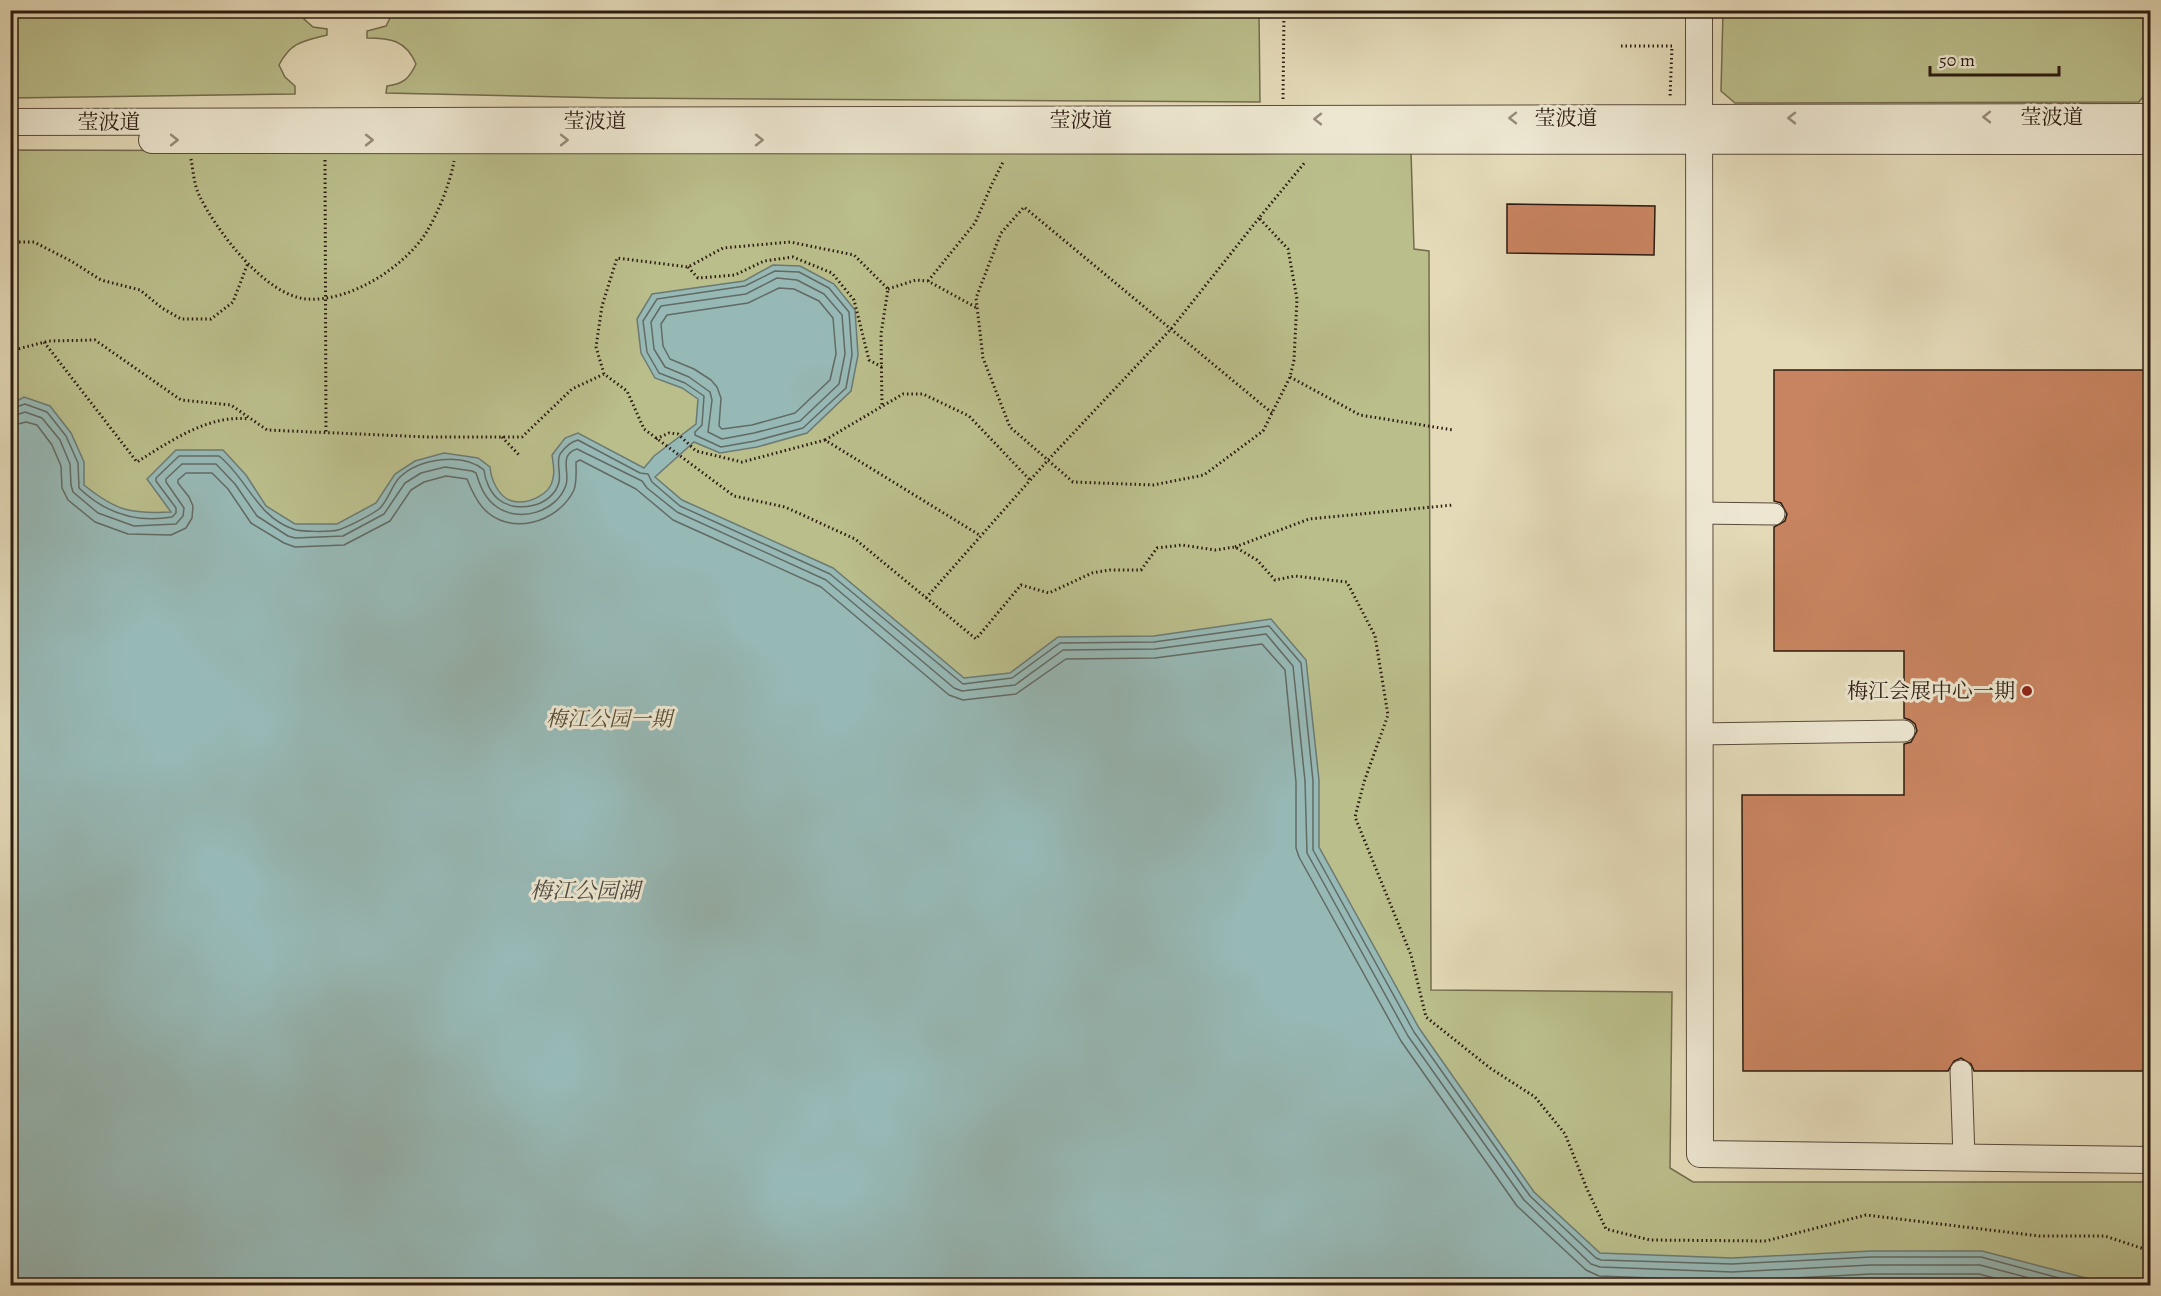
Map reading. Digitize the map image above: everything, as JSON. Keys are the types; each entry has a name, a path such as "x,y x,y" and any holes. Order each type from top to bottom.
{"street":[{"path":"1699,10 1700,1154 2151,1160"},
{"name":"莹波道","path":"10,122 1670,118 1699,130"},
{"name":"莹波道","path":"10,140 1322,141 1699,130 2150,122"},
{"path":"1699,513 1774,514"},
{"path":"1699,734 1904,731"},
{"path":"1961,1071 1964,1157"}],"path":[{"path":"1282,119 1284,10"},
{"path":"1621,46 1672,46 1670,118"},
{"path":"187,140 198,193 231,247 275,288 306,299 335,297 362,286 396,267 425,233 451,179 458,140"},
{"path":"324,140 326,432"},
{"path":"928,281 975,223 992,184 1016,141"},
{"path":"926,597 1048,460 1171,329 1322,141"},
{"path":"1259,218 1287,249 1297,299 1294,360 1290,377 1272,413 1263,431 1204,475 1153,485 1072,482 1010,427 983,358 976,298 1001,233 1024,207 1272,413"},
{"path":"10,242 34,242 101,280 140,290 181,320 210,320 233,302 248,263"},
{"path":"888,289 855,255 790,242 723,248 688,267 617,258 602,306 596,347 604,374 627,391 644,429 656,439 734,496 784,507 855,539 976,639 1022,585 1049,593 1092,573 1110,570 1140,570 1157,548 1182,545 1215,550 1235,547 1309,519 1453,505"},
{"path":"688,267 698,278 735,275 764,261 793,257 832,273 854,300 869,360 882,367"},
{"path":"888,289 916,280 928,281 978,308"},
{"path":"882,406 881,333 888,289"},
{"path":"10,351 44,342 95,340 181,400 231,405 267,430 428,437 522,437 572,389 604,374"},
{"path":"44,342 137,462 186,431 236,417 251,419"},
{"path":"1290,377 1360,415 1453,430"},
{"path":"656,439 669,433 678,434 696,451 742,462 825,440 903,394 923,394 969,416 1030,480"},
{"path":"502,437 519,456"},
{"path":"825,440 981,536"},
{"path":"1235,547 1257,560 1275,580 1295,576 1347,582 1376,636 1388,715 1364,782 1355,817 1411,956 1426,1017 1490,1068 1535,1097 1565,1134 1606,1229 1650,1240 1766,1242 1866,1215 2039,1236 2105,1236 2151,1251"}],"green space":[{"path":"379,10 1259,11 1260,102 611,98 386,93 387,86 405,80 416,64 402,45 390,40 367,38 367,31 386,26 390,18"},
{"path":"10,11 314,11 308,13 304,19 313,27 327,29 327,35 293,47 279,65 285,77 295,86 295,94 11,98"},
{"path":"1723,11 2150,11 2150,88 2139,102 1735,103 1721,91"},
{"name":"梅江公园湖","path":"11,150 1230,154 1411,152 1414,249 1429,251 1431,990 1672,992 1670,1168 1693,1182 2150,1182 2150,1286 11,1286"}],"water":[{"name":"梅江公园湖","path":"773,265 800,266 834,284 855,310 858,355 851,391 807,433 757,447 720,453 694,442 655,477 682,500 833,568 964,678 1010,673 1058,637 1154,636 1271,619 1306,660 1319,780 1319,847 1419,1028 1534,1192 1600,1253 1732,1258 1871,1251 1982,1251 2113,1285 11,1285 11,404 24,397 50,406 71,433 84,462 84,485 105,500 134,511 171,512 147,479 176,450 223,450 246,475 266,506 295,524 337,524 376,503 395,474 415,461 444,453 478,458 490,467 494,482 503,496 518,502 531,500 543,494 551,484 554,472 552,455 565,438 578,433 644,468 654,456 696,424 698,399 682,388 655,378 641,353 637,319 652,294 744,281"}],"building":[{"path":"1507,204 1655,206 1654,255 1507,253"},
{"name":"梅江会展中心一期","path":"1774,370 2151,370 2151,1071 1974,1071 1971,1064 1961,1058 1954,1061 1948,1071 1743,1071 1742,795 1904,795 1904,744 1911,742 1917,731 1915,724 1904,718 1904,651 1774,651 1774,527 1785,521 1787,514 1781,503 1774,501"}],"place":[{"name":"梅江会展中心一期","path":"2027,691"}],"park label":[{"name":"梅江公园一期","path":"609,719"}]}
